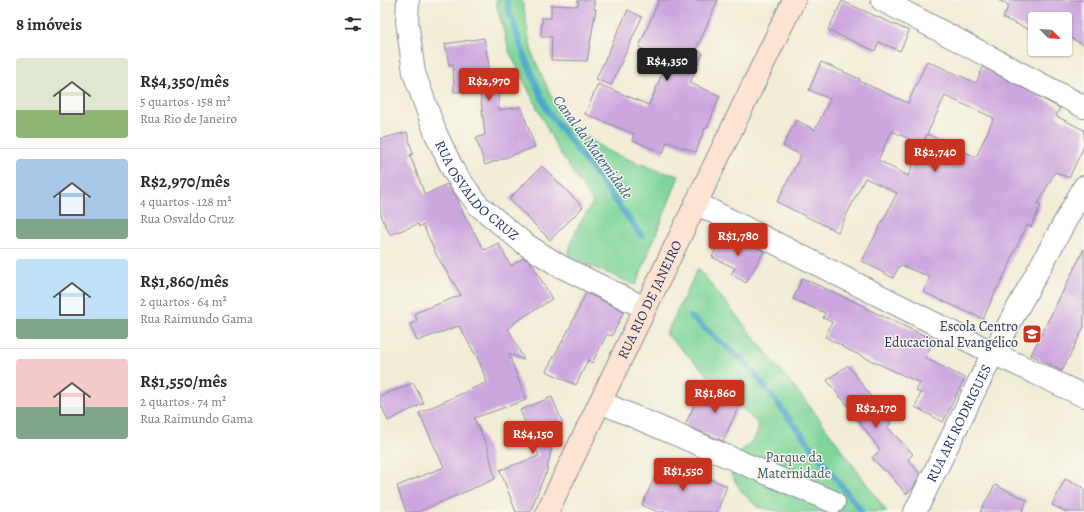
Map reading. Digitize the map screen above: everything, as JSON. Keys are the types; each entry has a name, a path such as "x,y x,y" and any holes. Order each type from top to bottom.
{"main road":[{"name":"RUA RIO DE JANEIRO","path":"547,512 794,0"}],"street":[{"name":"RUA OSVALDO CRUZ","path":"408,0 407,21 414,73 436,134 454,172 478,205 525,244 560,266 645,308"},
{"path":"882,0 1084,107"},
{"name":"RUA ARI RODRIGUES","path":"915,512 993,353 1084,187"},
{"path":"696,203 993,353 1084,396"},
{"path":"600,402 834,502"}],"green space":[{"path":"496,0 522,0 532,53 552,98 567,123 576,131 579,131 607,151 659,171 679,176 636,285 569,257 574,234 593,202 557,148 510,53"},
{"name":"Parque da Maternidade","path":"698,268 815,413 887,512 784,512 757,507 742,492 731,475 736,456 754,439 758,431 758,424 666,334"}],"building":[{"path":"578,0 594,0 594,9 596,9 587,61 551,60 552,37 541,37 542,18 551,18 551,5 578,6"},
{"path":"659,0 718,0 696,50 703,53 690,83 720,96 696,152 667,142 663,153 632,140 634,134 585,114 598,84 649,105 668,60 639,47"},
{"path":"998,0 1084,0 1084,45 1072,39 1072,12 1028,12 1028,29 1003,18 1009,5"},
{"path":"842,1 909,31 900,51 879,42 875,51 828,30"},
{"path":"628,10 642,17 611,85 596,79"},
{"path":"484,38 490,71 498,70 499,110 521,107 535,147 485,165 476,138 485,135 480,91 454,92 453,64 449,65 445,44"},
{"path":"927,61 976,83 983,67 1060,108 1056,116 1084,130 1084,146 1069,178 1055,172 1038,204 1041,205 1031,227 1027,225 1011,259 1012,260 983,319 923,292 930,277 900,265 893,278 862,261 897,193 865,178 838,232 777,202 801,155 783,146 796,120 815,130 830,99 809,90 821,62 860,79 859,81 908,103","holes":["945,96 994,118 976,157 927,134","892,131 922,145 923,144 908,176 878,160"]},
{"path":"407,132 413,154 410,155 425,195 447,184 457,198 462,211 484,250 498,243 511,266 523,258 529,261 552,299 508,328 524,360 509,354 526,400 474,418 488,448 495,479 418,512 406,512 397,486 444,467 419,413 487,382 479,361 459,326 417,341 410,324 417,321 415,313 461,295 437,256 423,225 419,227 418,224 390,235 380,213 380,139"},
{"path":"542,166 583,207 550,240 509,199"},
{"path":"722,236 747,247 749,244 764,251 746,283 731,274 735,268 712,257"},
{"path":"1084,249 1084,327 1062,371 1031,355"},
{"path":"802,278 934,340 925,358 965,378 943,422 915,407 921,393 916,391 920,383 842,347 843,346 825,337 832,322 823,318 825,313 793,299"},
{"path":"586,293 624,311 612,336 607,334 592,363 588,360 576,385 546,371 569,329"},
{"path":"848,365 891,424 887,427 913,454 908,459 920,474 913,488 906,494 886,470 885,471 872,458 880,450 827,380"},
{"path":"413,383 424,403 388,421 380,402 380,396"},
{"path":"726,388 743,397 723,441 685,425 699,395 717,403"},
{"path":"552,397 563,424 556,426 546,475 545,474 530,512 516,512 500,470 539,456 520,410"},
{"path":"661,463 691,476 692,471 727,486 717,512 658,512 642,505"},
{"path":"1065,479 1084,488 1084,512 1066,512 1052,505"},
{"path":"995,485 1027,500 1022,512 980,512"}],"waterway":[{"name":"Canal da Maternidade","path":"507,0 508,8 525,57 547,110 642,236"},
{"name":"Canal da Maternidade","path":"691,317 745,362 862,512"}],"place":[{"name":"Escola Centro Educacional Evangélico","path":"1032,334"}]}
